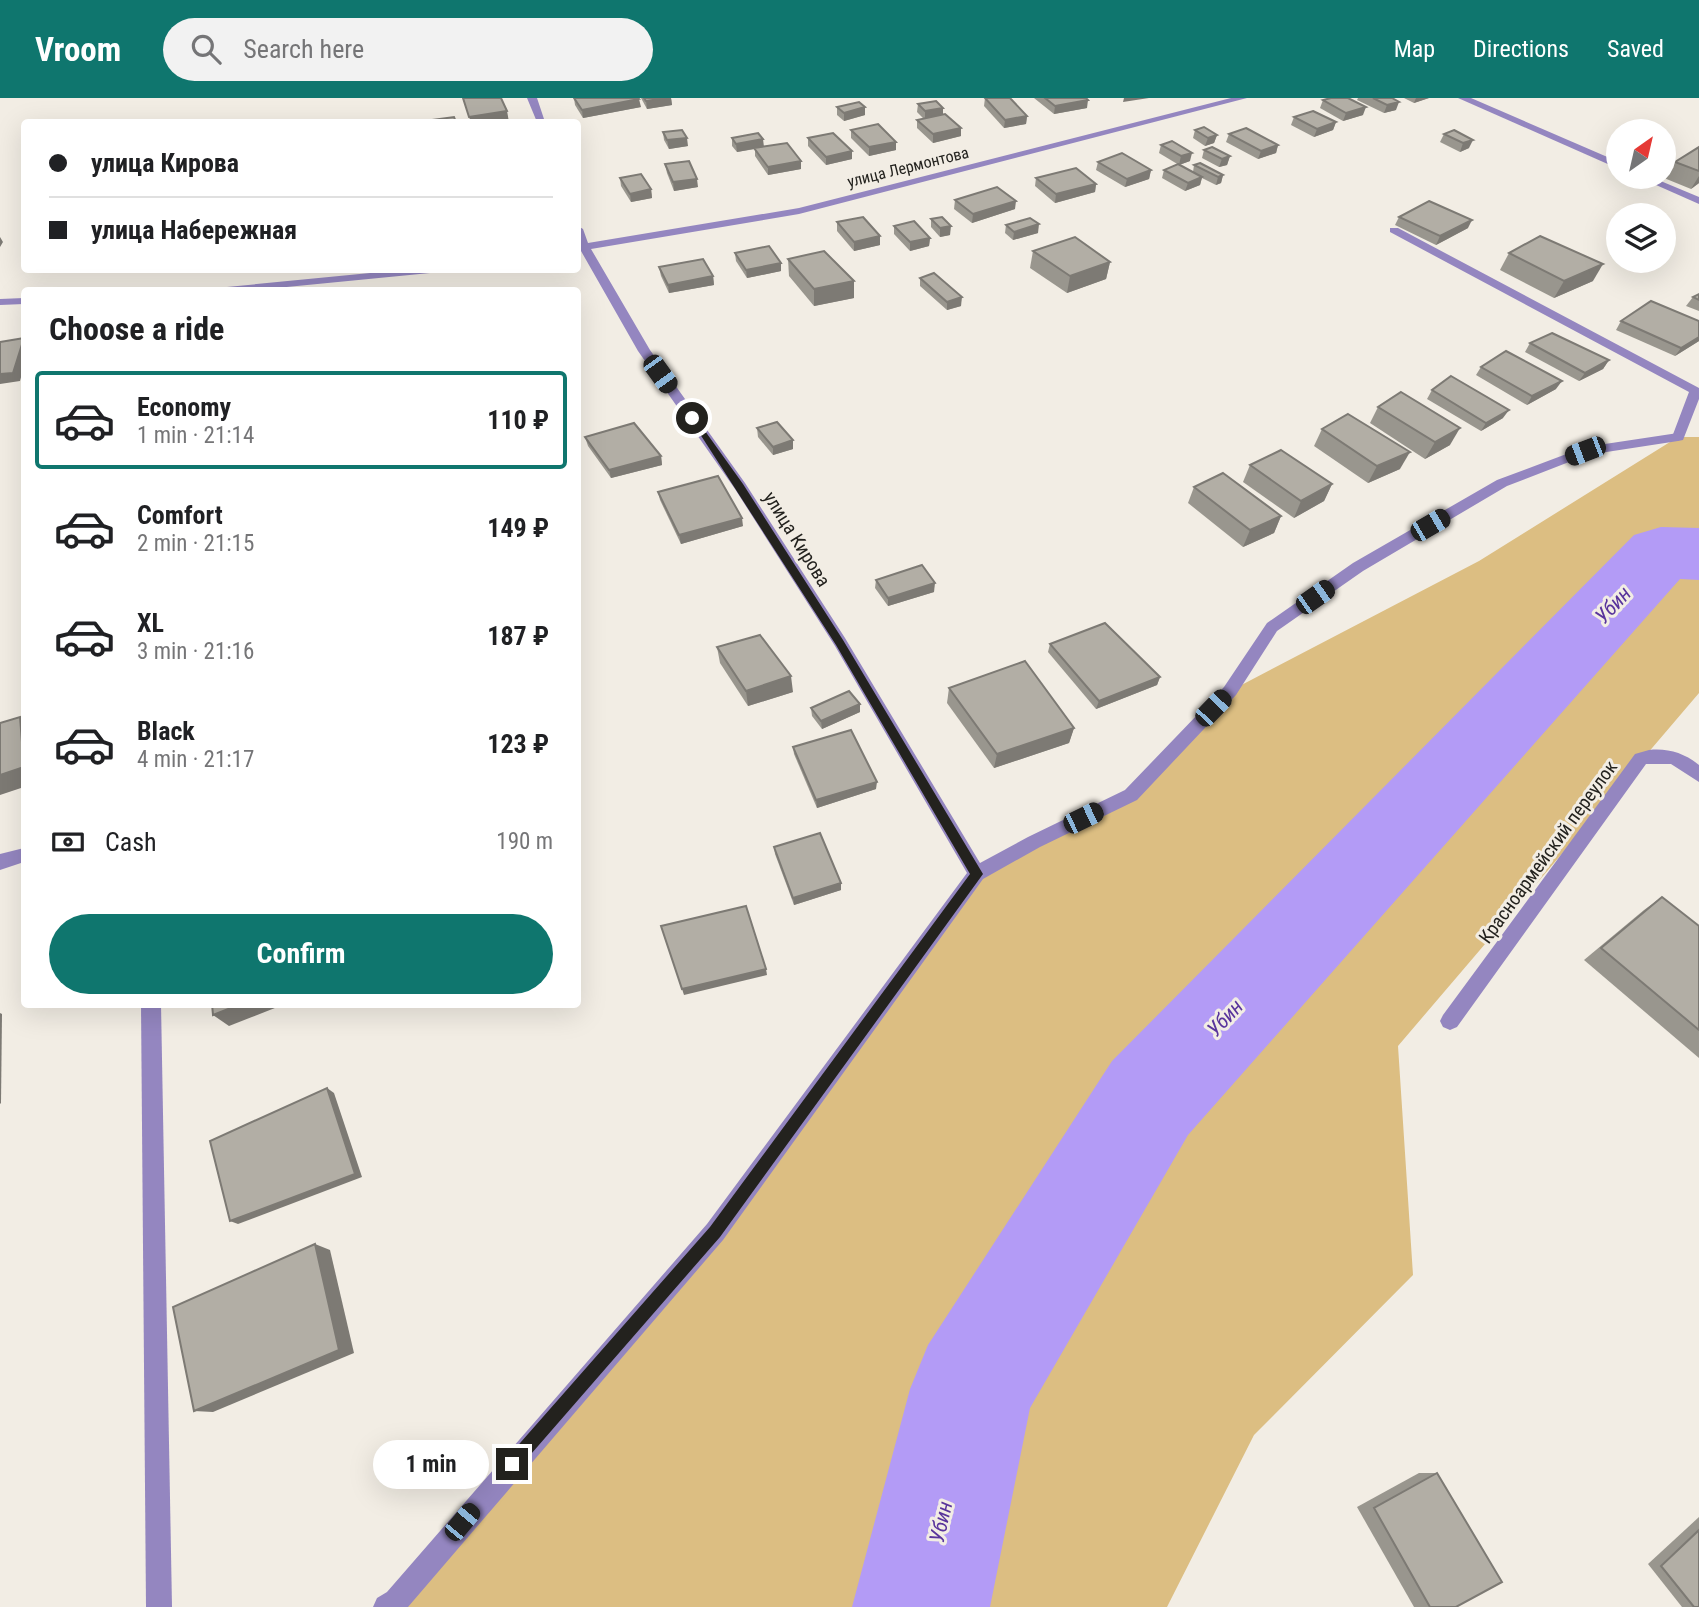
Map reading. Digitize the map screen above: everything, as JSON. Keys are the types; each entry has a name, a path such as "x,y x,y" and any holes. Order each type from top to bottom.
{"street":[{"path":"532,98 540,119"},
{"name":"улица Лермонтова","path":"581,248 799,211 1242,98"},
{"path":"1463,98 1606,160"},
{"path":"1671,189 1699,201"},
{"path":"386,1607 396,1601 715,1232 977,874 1034,842 1131,795 1230,691 1272,627 1358,567 1502,483 1585,451 1678,437 1696,391 1394,230"},
{"name":"улица Кирова","path":"581,248 644,351 740,486 833,631 977,874"},
{"path":"257,287 400,273"},
{"path":"0,302 21,301"},
{"name":"Красноармейский переулок","path":"1450,1021 1641,759 1657,755 1672,757 1689,764 1699,775"},
{"path":"0,862 21,856"},
{"path":"151,1008 159,1607"}],"shaded area":[{"path":"1678,437 1699,437 1699,693 1398,1046 1413,1275 1254,1435 1167,1607 392,1607 826,1081 977,874 1131,795 1230,691 1479,561"}],"building":[{"path":"463,98 501,98 507,111 469,117"},
{"path":"574,98 638,98 639,99 582,110"},
{"path":"644,98 666,98 646,101"},
{"path":"985,98 1010,98 1027,116 1005,120"},
{"path":"1045,98 1086,98 1088,100 1055,106"},
{"path":"1348,98 1366,107 1346,113 1323,100"},
{"path":"1373,98 1392,98 1399,102 1387,105"},
{"path":"936,101 943,108 925,111 918,104"},
{"path":"859,102 865,107 844,113 837,107"},
{"path":"1313,111 1336,122 1317,129 1294,117"},
{"path":"945,114 961,128 933,134 917,120"},
{"path":"878,124 896,142 869,147 851,130"},
{"path":"1204,127 1217,135 1208,138 1195,130"},
{"path":"1246,128 1278,145 1261,151 1229,134"},
{"path":"682,130 687,138 667,140 663,132"},
{"path":"1454,130 1473,140 1463,143 1444,134"},
{"path":"758,133 763,139 736,144 732,138"},
{"path":"833,133 852,151 826,157 808,138"},
{"path":"1172,141 1192,153 1181,156 1161,145"},
{"path":"787,143 801,161 768,167 754,148"},
{"path":"1212,147 1230,156 1222,159 1204,150"},
{"path":"1699,147 1699,171 1676,161"},
{"path":"1122,153 1151,170 1127,179 1098,162"},
{"path":"689,161 697,179 673,182 665,164"},
{"path":"1200,163 1223,175 1218,177 1194,165"},
{"path":"1178,164 1202,177 1188,183 1164,170"},
{"path":"1076,168 1096,184 1056,194 1036,178"},
{"path":"641,174 651,189 630,194 620,178"},
{"path":"997,187 1016,201 973,214 955,200"},
{"path":"1429,201 1472,220 1440,236 1399,217"},
{"path":"863,217 880,236 854,242 837,222"},
{"path":"942,217 951,226 940,228 931,219"},
{"path":"1030,218 1039,224 1014,232 1006,225"},
{"path":"914,221 930,238 910,242 894,226"},
{"path":"1540,236 1603,264 1564,281 1509,253"},
{"path":"1075,237 1110,262 1070,276 1033,251"},
{"path":"769,246 781,263 746,270 735,253"},
{"path":"824,251 854,281 814,289 788,259"},
{"path":"703,259 713,276 668,285 659,267"},
{"path":"934,273 962,297 947,302 920,278"},
{"path":"1651,301 1699,321 1699,337 1681,348 1621,321"},
{"path":"1552,333 1609,360 1585,373 1530,343"},
{"path":"21,338 13,373 0,374 0,342"},
{"path":"1506,351 1562,381 1532,396 1481,367"},
{"path":"1451,376 1509,410 1486,423 1432,390"},
{"path":"1401,392 1460,428 1435,442 1378,407"},
{"path":"1348,414 1410,452 1377,466 1322,429"},
{"path":"777,422 793,440 773,447 757,428"},
{"path":"634,423 661,456 609,470 585,437"},
{"path":"1281,450 1332,484 1301,501 1250,465"},
{"path":"1223,473 1281,516 1250,530 1194,487"},
{"path":"718,476 742,518 679,535 658,492"},
{"path":"922,565 935,583 888,598 876,580"},
{"path":"1105,623 1160,677 1099,701 1050,644"},
{"path":"760,635 791,676 746,691 717,647"},
{"path":"1025,661 1074,728 997,754 949,688"},
{"path":"849,691 860,704 821,721 811,708"},
{"path":"20,717 21,768 0,775 0,723"},
{"path":"851,730 877,782 816,800 793,747"},
{"path":"820,833 841,883 793,898 774,847"},
{"path":"1662,897 1699,926 1699,1030 1601,948"},
{"path":"746,906 766,969 682,989 661,926"},
{"path":"212,1008 231,1008 213,1015"},
{"path":"327,1088 355,1174 230,1221 210,1141"},
{"path":"315,1244 339,1350 194,1411 173,1307"},
{"path":"1437,1473 1502,1582 1456,1607 1430,1607 1374,1508"},
{"path":"1699,1530 1699,1607 1694,1607 1661,1566"}],"waterway":[{"name":"Убин","path":"921,1607 972,1389 1150,1098 1661,553 1699,554"}],"route":[{"path":"512,1464 715,1232 909,963 977,874 840,642 740,486 692,418"}]}
